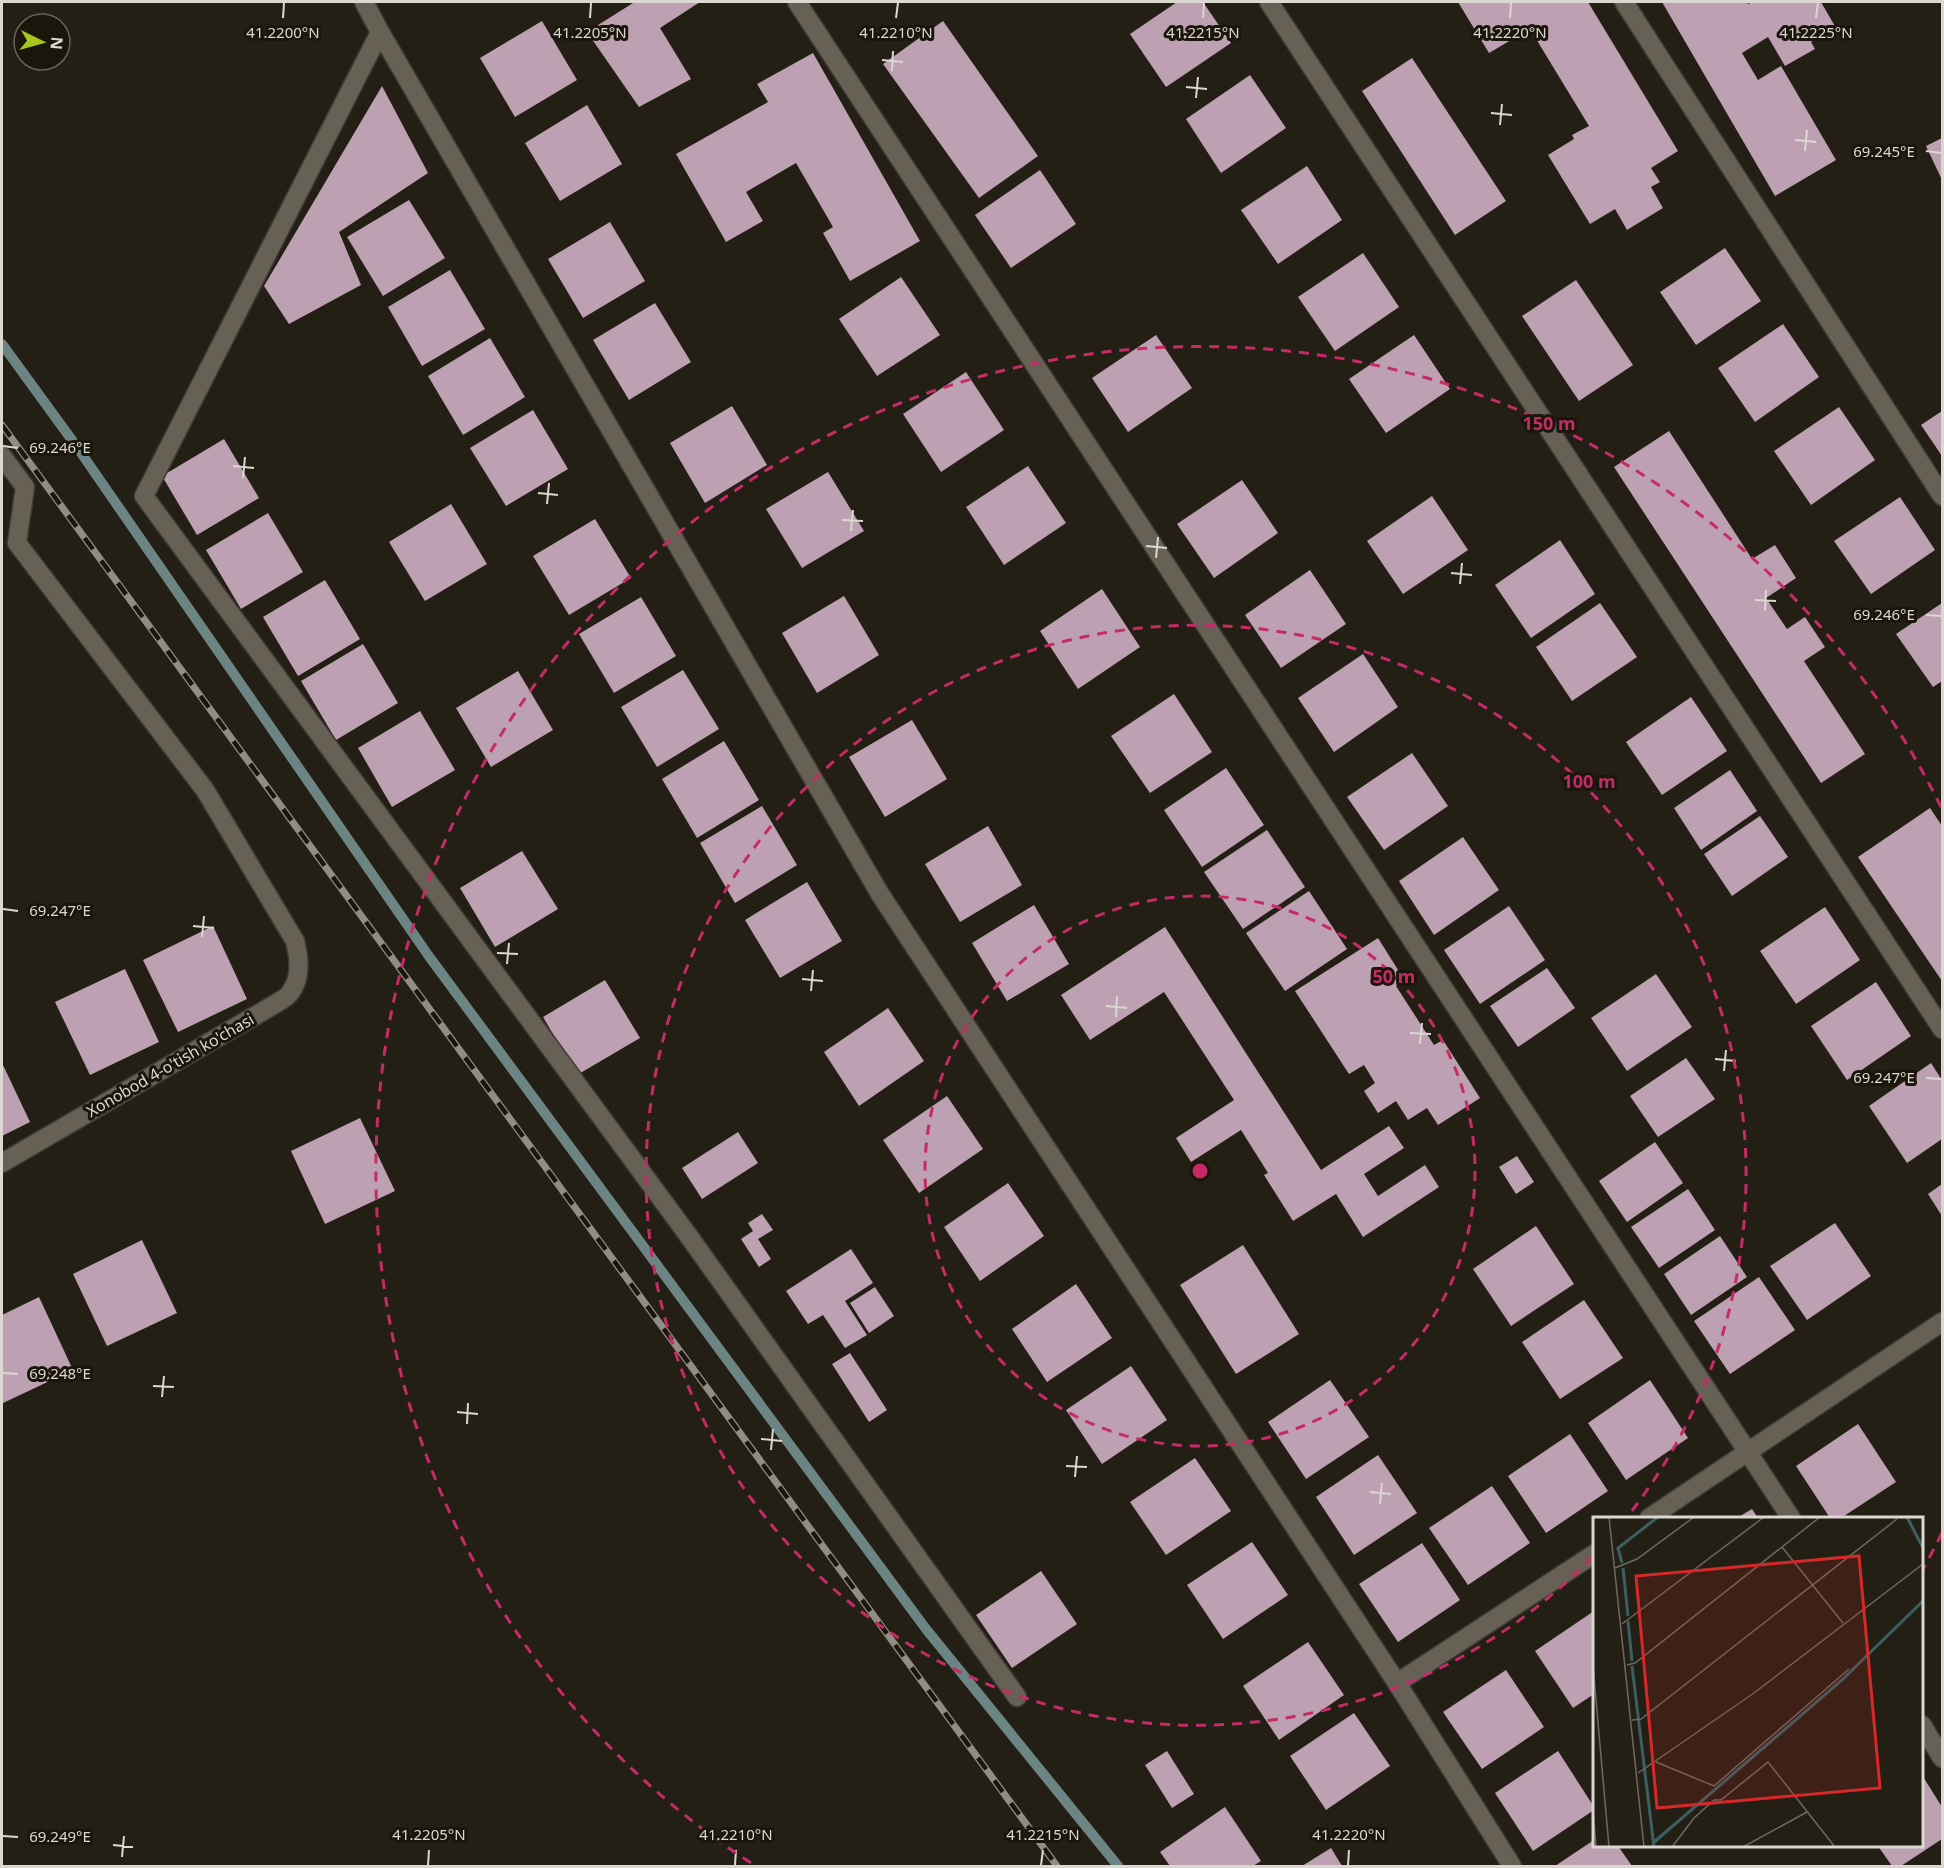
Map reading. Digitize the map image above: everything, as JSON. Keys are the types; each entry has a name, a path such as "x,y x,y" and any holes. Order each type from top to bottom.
{"street":[{"path":"364,2 880,894 1397,1683 1512,1866"},
{"path":"797,2 1790,1517"},
{"path":"1269,2 1942,1029"},
{"path":"1624,2 1942,496"},
{"path":"380,32 144,496 688,1235 1017,1697"},
{"name":"Xonobod 4-o'tish ko'chasi","path":"2,456 25,487 17,543 205,789 295,941 299,959 298,977 290,994 2,1163"},
{"path":"1651,1517 1942,1322"},
{"path":"1397,1683 1593,1555"},
{"path":"1923,1727 1942,1758"}],"building":[{"path":"632,2 700,2 660,28 691,79 639,107 587,32"},
{"path":"1177,2 1203,2 1231,43 1166,87 1130,34"},
{"path":"1458,2 1588,2 1678,151 1651,168 1660,182 1651,187 1663,208 1627,230 1615,209 1590,224 1548,155 1574,139 1572,135 1589,126 1530,29 1489,53"},
{"path":"1662,2 1747,2 1748,4 1752,2 1821,2 1836,28 1811,42 1815,49 1785,66 1768,37 1742,53 1758,80 1781,66 1836,160 1775,196"},
{"path":"542,21 577,80 515,117 480,58"},
{"path":"943,21 1038,156 979,198 883,64"},
{"path":"813,53 920,241 850,281 823,233 833,227 796,163 746,192 763,221 726,242 676,154 768,102 757,84"},
{"path":"1412,58 1506,201 1455,235 1362,91"},
{"path":"1250,75 1286,128 1221,173 1186,119"},
{"path":"382,86 428,173 339,232 361,285 289,324 264,286"},
{"path":"587,105 622,164 560,201 525,143"},
{"path":"1942,138 1942,180 1926,146"},
{"path":"1307,166 1342,220 1278,264 1241,210"},
{"path":"1040,170 1076,224 1011,268 975,215"},
{"path":"409,200 445,258 383,296 347,237"},
{"path":"610,222 645,281 583,318 548,259"},
{"path":"1725,248 1761,301 1696,345 1660,292"},
{"path":"1363,253 1399,307 1335,351 1298,297"},
{"path":"450,270 485,329 422,366 388,307"},
{"path":"901,277 940,335 877,376 839,319"},
{"path":"1576,280 1633,365 1579,401 1522,316"},
{"path":"655,303 691,362 629,400 593,340"},
{"path":"1783,324 1819,377 1755,422 1718,368"},
{"path":"1156,335 1192,388 1128,432 1092,378"},
{"path":"1414,335 1450,389 1386,433 1349,379"},
{"path":"490,338 525,397 463,435 428,376"},
{"path":"966,372 1004,430 941,472 903,414"},
{"path":"732,406 767,465 705,503 670,443"},
{"path":"1839,407 1875,460 1811,505 1774,451"},
{"path":"533,410 568,469 506,506 470,448"},
{"path":"1942,411 1942,456 1921,425"},
{"path":"1669,431 1752,559 1775,545 1796,578 1766,598 1787,629 1805,617 1825,647 1804,661 1865,754 1821,783 1614,467"},
{"path":"224,439 259,498 197,535 162,476"},
{"path":"1028,466 1066,523 1004,565 966,507"},
{"path":"828,472 864,531 802,568 766,509"},
{"path":"1242,480 1278,533 1214,578 1177,524"},
{"path":"1432,496 1468,550 1403,594 1367,541"},
{"path":"1900,497 1935,550 1871,594 1834,541"},
{"path":"451,504 487,564 425,601 389,542"},
{"path":"268,513 303,572 241,609 206,550"},
{"path":"595,519 631,578 569,615 533,556"},
{"path":"1560,540 1595,594 1531,638 1495,585"},
{"path":"1310,570 1346,624 1281,668 1245,615"},
{"path":"325,580 360,639 298,676 263,617"},
{"path":"1102,589 1140,647 1078,689 1040,631"},
{"path":"844,596 879,655 817,693 782,633"},
{"path":"641,597 676,656 614,693 579,634"},
{"path":"1600,603 1637,657 1572,701 1536,647"},
{"path":"1942,603 1942,681 1933,687 1896,634"},
{"path":"363,644 398,703 336,740 301,681"},
{"path":"1363,654 1398,707 1334,752 1298,698"},
{"path":"683,670 719,729 657,767 621,707"},
{"path":"518,671 553,730 491,767 456,708"},
{"path":"1174,694 1212,752 1150,793 1111,736"},
{"path":"1691,697 1727,751 1662,795 1626,742"},
{"path":"420,711 455,770 392,807 358,748"},
{"path":"912,720 947,779 885,817 849,757"},
{"path":"724,741 759,800 697,838 662,779"},
{"path":"1412,753 1448,806 1384,850 1347,797"},
{"path":"1226,768 1264,825 1202,867 1164,810"},
{"path":"1730,770 1757,811 1701,850 1674,808"},
{"path":"762,806 797,865 735,903 700,843"},
{"path":"1930,808 1942,826 1942,981 1858,857"},
{"path":"1760,816 1788,857 1732,896 1704,854"},
{"path":"988,826 1022,885 960,922 925,864"},
{"path":"1267,830 1305,887 1243,929 1204,872"},
{"path":"1463,837 1499,890 1434,935 1399,881"},
{"path":"522,851 558,909 495,947 460,888"},
{"path":"807,882 842,941 780,978 745,920"},
{"path":"1309,891 1347,949 1285,991 1246,933"},
{"path":"1034,905 1069,964 1007,1001 972,943"},
{"path":"1509,906 1545,960 1480,1004 1444,950"},
{"path":"1825,907 1860,960 1796,1004 1760,951"},
{"path":"213,926 247,999 178,1032 143,960"},
{"path":"1165,927 1321,1170 1389,1126 1404,1148 1364,1174 1378,1196 1425,1165 1439,1187 1363,1237 1336,1194 1293,1221 1264,1175 1268,1173 1241,1130 1191,1162 1176,1138 1234,1100 1164,992 1090,1040 1061,995"},
{"path":"1378,938 1405,981 1396,986 1434,1045 1443,1040 1480,1098 1438,1125 1427,1108 1408,1120 1396,1101 1378,1113 1364,1091 1375,1083 1364,1065 1349,1074 1295,991"},
{"path":"1547,968 1575,1008 1518,1047 1490,1006"},
{"path":"125,969 159,1042 90,1075 55,1002"},
{"path":"1656,974 1692,1027 1627,1071 1591,1018"},
{"path":"605,980 640,1038 577,1075 543,1017"},
{"path":"1876,982 1911,1036 1847,1080 1811,1026"},
{"path":"888,1008 924,1061 859,1106 824,1052"},
{"path":"1686,1058 1715,1099 1658,1137 1630,1096"},
{"path":"2,1063 30,1122 2,1136"},
{"path":"1931,1063 1942,1080 1942,1139 1907,1163 1869,1106"},
{"path":"947,1096 983,1149 919,1193 883,1140"},
{"path":"360,1118 395,1191 325,1224 291,1151"},
{"path":"738,1132 758,1163 702,1199 682,1168"},
{"path":"1655,1142 1683,1183 1627,1222 1599,1181"},
{"path":"1517,1156 1534,1182 1516,1194 1499,1167"},
{"path":"1008,1183 1044,1236 980,1281 944,1227"},
{"path":"1942,1184 1942,1216 1928,1194"},
{"path":"1688,1189 1715,1230 1659,1268 1631,1227"},
{"path":"762,1214 773,1230 758,1239 771,1259 759,1267 741,1239 753,1231 748,1223"},
{"path":"1835,1223 1871,1276 1807,1320 1770,1266"},
{"path":"1536,1226 1574,1284 1511,1326 1473,1269"},
{"path":"1720,1236 1747,1277 1691,1315 1664,1274"},
{"path":"142,1240 177,1313 107,1346 73,1274"},
{"path":"1243,1245 1299,1334 1236,1374 1180,1285"},
{"path":"851,1249 873,1283 845,1301 867,1335 845,1348 823,1315 808,1324 786,1291"},
{"path":"1759,1277 1795,1330 1730,1374 1694,1321"},
{"path":"1076,1284 1112,1338 1047,1382 1012,1329"},
{"path":"875,1287 894,1316 869,1333 850,1303"},
{"path":"39,1297 73,1370 3,1403 2,1315"},
{"path":"1584,1300 1623,1358 1560,1399 1522,1342"},
{"path":"850,1353 887,1410 869,1422 832,1364"},
{"path":"1131,1366 1167,1420 1102,1464 1066,1410"},
{"path":"1330,1380 1369,1437 1306,1479 1268,1422"},
{"path":"1650,1380 1688,1438 1626,1480 1588,1423"},
{"path":"1858,1424 1896,1482 1843,1517 1829,1517 1796,1466"},
{"path":"1570,1434 1608,1491 1546,1533 1508,1476"},
{"path":"1378,1455 1417,1513 1354,1555 1316,1497"},
{"path":"1195,1458 1231,1511 1166,1555 1130,1502"},
{"path":"1492,1486 1530,1543 1468,1585 1429,1528"},
{"path":"1752,1509 1757,1517 1739,1517"},
{"path":"1252,1542 1288,1595 1223,1639 1187,1585"},
{"path":"1422,1543 1460,1600 1398,1642 1359,1584"},
{"path":"1041,1571 1077,1624 1012,1668 976,1615"},
{"path":"1593,1612 1593,1695 1573,1708 1535,1651"},
{"path":"1308,1642 1344,1695 1279,1740 1243,1686"},
{"path":"1506,1670 1544,1727 1482,1769 1443,1712"},
{"path":"1354,1713 1390,1766 1326,1810 1290,1756"},
{"path":"1167,1751 1194,1794 1172,1808 1145,1765"},
{"path":"1558,1751 1593,1805 1593,1811 1533,1851 1495,1793"},
{"path":"1923,1777 1942,1807 1942,1839 1901,1866 1892,1866 1879,1847 1923,1847"},
{"path":"1225,1807 1261,1861 1253,1866 1170,1866 1160,1852"},
{"path":"1593,1841 1593,1847 1619,1847 1632,1866 1555,1866"},
{"path":"1331,1848 1342,1866 1302,1866"}],"waterway":[{"path":"2,344 77,447 428,955 926,1629 1118,1866"}],"railway":[{"path":"2,425 1057,1866"}]}
